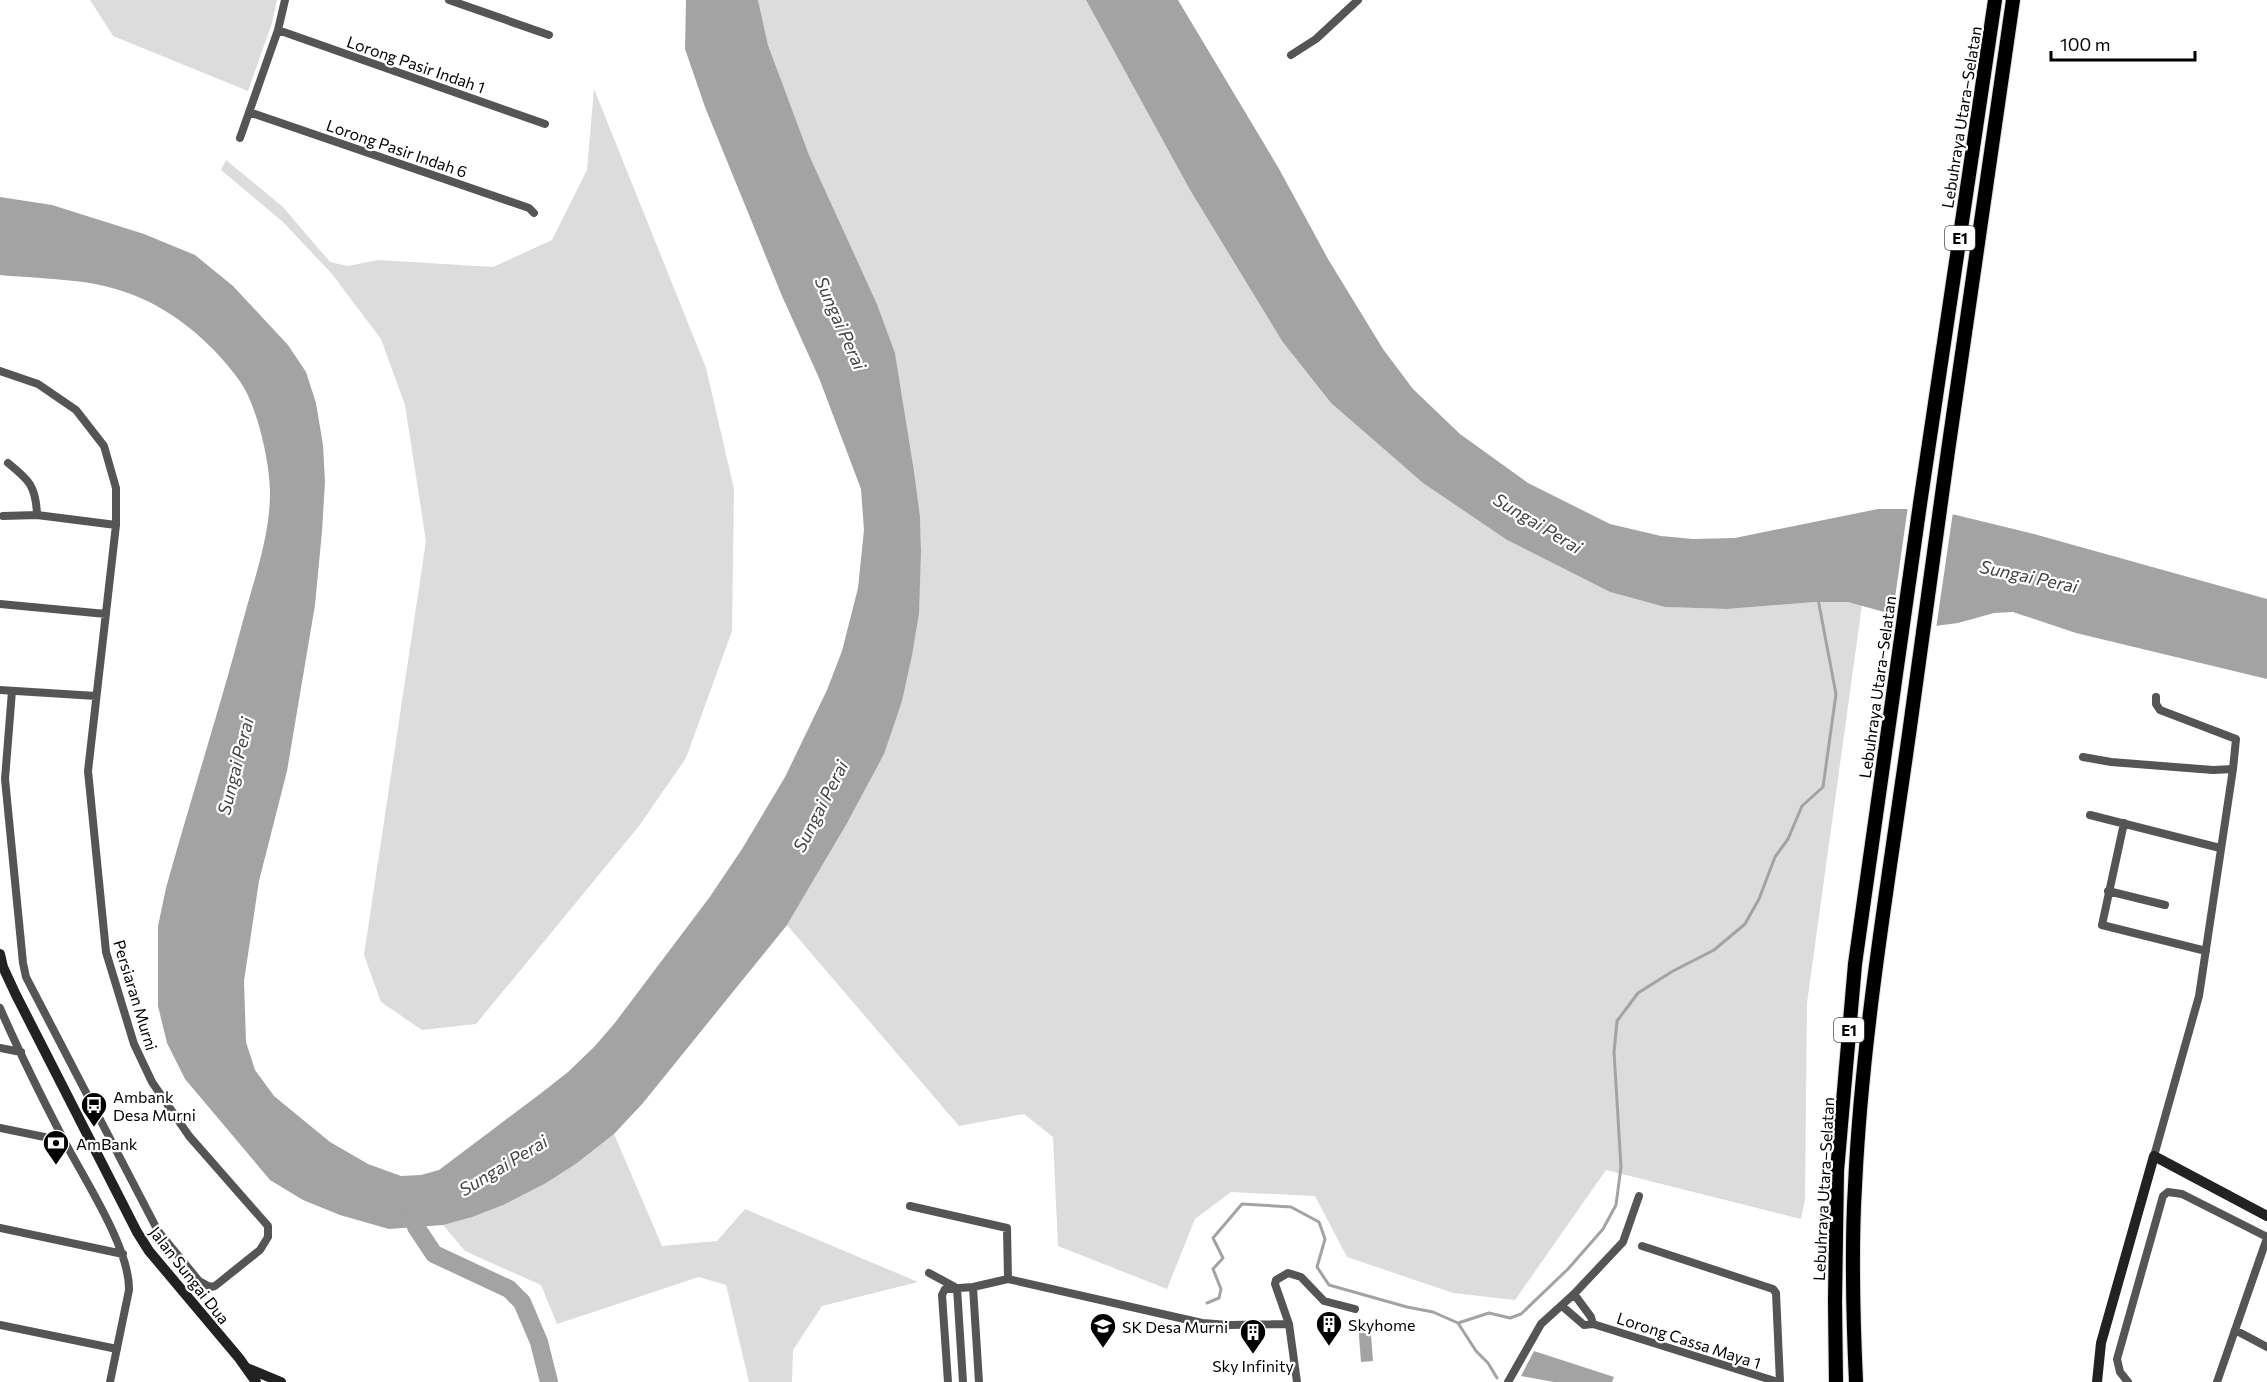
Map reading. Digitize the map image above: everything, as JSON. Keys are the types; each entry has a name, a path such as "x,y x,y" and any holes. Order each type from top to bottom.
{"highway":[{"path":"1989,45 1990,0"},
{"name":"Lebuhraya Utara–Selatan","path":"1836,1382 1837,1171 1854,964 1995,0"},
{"name":"Lebuhraya Utara–Selatan","path":"1856,1382 1855,1187 1875,982 1950,435 2013,0"}],"main road":[{"name":"Jalan Sungai Dua","path":"0,954 13,990 143,1241 169,1276 247,1367 256,1382"},
{"path":"2097,1382 2101,1343 2154,1156 2267,1216"},
{"path":"247,1367 280,1382"}],"street":[{"path":"240,138 278,30 285,0"},
{"path":"449,0 549,35"},
{"path":"1291,55 1316,39 1358,0"},
{"name":"Lorong Pasir Indah 1","path":"278,30 545,124"},
{"name":"Lorong Pasir Indah 6","path":"249,112 529,208 534,213"},
{"name":"Persiaran Murni","path":"0,371 38,384 76,410 104,446 116,488 116,525 88,771 106,952 134,1044 152,1082 189,1136 268,1226 268,1237 260,1250 220,1285 210,1287 199,1281 158,1231 26,977 22,963 4,779 12,691"},
{"path":"8,463 30,481 37,502 37,515"},
{"path":"3,516 37,515 116,525"},
{"path":"0,604 106,614"},
{"path":"0,690 96,696"},
{"path":"2154,1156 2199,996 2236,739 2160,710 2156,704 2156,698"},
{"path":"2083,757 2110,762 2213,770 2233,769"},
{"path":"2090,815 2220,848"},
{"path":"2124,823 2102,925 2206,951"},
{"path":"2109,891 2165,905"},
{"path":"13,990 26,977"},
{"path":"13,990 31,987"},
{"path":"0,1008 64,1141 123,1254 129,1274 129,1290 110,1382"},
{"path":"0,1048 21,1052"},
{"path":"0,1128 64,1141"},
{"path":"2127,1382 2120,1372 2117,1359 2163,1196 2168,1192 2182,1194 2267,1237 2217,1382"},
{"path":"1508,1382 1541,1324 1574,1294 1623,1242 1639,1196"},
{"path":"910,1206 1007,1228 1008,1279"},
{"path":"0,1228 123,1254"},
{"path":"1642,1246 1773,1289 1776,1293 1779,1382"},
{"path":"1297,1382 1289,1324 1275,1284 1276,1280 1288,1273 1300,1277 1324,1301 1355,1309"},
{"path":"929,1274 957,1288"},
{"path":"948,1382 943,1292 945,1289 973,1287 1008,1279 1202,1323 1289,1324"},
{"path":"973,1287 979,1382"},
{"path":"957,1288 963,1382"},
{"name":"Lorong Cassa Maya 1","path":"1574,1294 1591,1317 1593,1324"},
{"name":"Lorong Cassa Maya 1","path":"1562,1306 1584,1325 1593,1324 1779,1382"},
{"path":"0,1325 117,1349"},
{"path":"2235,1330 2267,1347"}],"shaded area":[{"path":"90,0 277,0 272,23 248,91 113,36"},
{"path":"758,0 1086,0 1190,190 1282,341 1331,403 1423,483 1507,540 1610,592 1665,607 1727,609 1815,602 1848,602 1862,605 1807,1003 1805,1200 1801,1219 1606,1170 1515,1300 1453,1293 1347,1257 1315,1196 1231,1192 1195,1219 1167,1289 1058,1246 1053,1137 1024,1114 959,1126 787,925 846,825 921,551 920,516 895,353 877,304 809,155 768,45"},
{"path":"594,89 706,368 734,489 732,631 686,758 639,826 476,1024 422,1030 381,1002 364,955 426,541 405,405 381,339 332,274 283,222 221,170 226,160 283,207 330,262 348,266 378,260 493,267 552,240 587,170"},
{"path":"614,1134 662,1246 717,1241 745,1209 918,1282 822,1306 793,1350 792,1382 749,1382 726,1285 699,1277 557,1324 541,1285 465,1251 443,1225 491,1209 533,1189"}],"water":[{"name":"Sungai Perai","path":"686,0 758,0 768,45 809,155 877,304 895,353 920,516 921,551 919,613 902,701 884,754 846,825 787,925 643,1103 614,1134 577,1163 546,1183 503,1205 443,1225 389,1229 340,1215 303,1200 270,1180 185,1079 167,1043 158,1006 158,926 166,888 235,651 261,556 267,524 270,493 268,466 257,418 246,391 228,365 202,338 156,306 122,291 92,284 0,275 0,197 52,205 144,234 195,255 233,286 288,345 306,372 316,403 323,445 325,482 322,531 315,605 287,771 259,881 244,981 246,1042 255,1070 274,1096 330,1142 368,1164 401,1176 421,1175 439,1170 568,1072 594,1047 709,898 742,849 785,777 827,690 842,651 858,588 864,530 861,489 819,378 782,296 705,107 685,49"},
{"name":"Sungai Perai","path":"1086,0 1178,0 1278,167 1328,259 1383,349 1413,389 1460,434 1528,483 1610,524 1661,536 1693,539 1735,538 1878,509 1915,509 1956,515 2034,534 2267,599 2267,679 2076,633 2013,612 1994,613 1958,623 1935,626 1848,602 1815,602 1727,609 1665,607 1610,592 1507,540 1423,483 1331,403 1282,341 1190,190"},
{"path":"1370,1322 1373,1361 1361,1362 1358,1323"},
{"path":"1534,1351 1614,1377 1612,1382 1554,1382 1521,1376"}],"pier":[{"path":"1908,506 1953,512 1936,629 1913,628 1892,619"}],"waterway":[{"path":"1207,1303 1219,1298 1221,1289 1213,1269 1223,1258 1213,1238 1242,1204 1291,1207 1319,1222 1325,1239 1317,1267 1329,1285 1433,1312 1458,1323 1489,1313 1510,1318 1521,1314 1568,1269 1603,1229 1616,1205 1621,1167 1614,1052 1617,1021 1638,993 1673,971 1714,950 1745,924 1759,899 1775,857 1788,839 1802,806 1823,787 1836,694 1818,599"},
{"path":"412,1204 416,1227 434,1254 509,1289 522,1302 539,1342 549,1382"},
{"path":"1458,1323 1497,1378"}],"place":[{"name":"Ambank Desa Murni","path":"94,1128"},
{"name":"AmBank","path":"56,1166"},
{"name":"Skyhome","path":"1329,1347"},
{"name":"SK Desa Murni","path":"1103,1349"},
{"name":"Sky Infinity","path":"1253,1355"}]}
